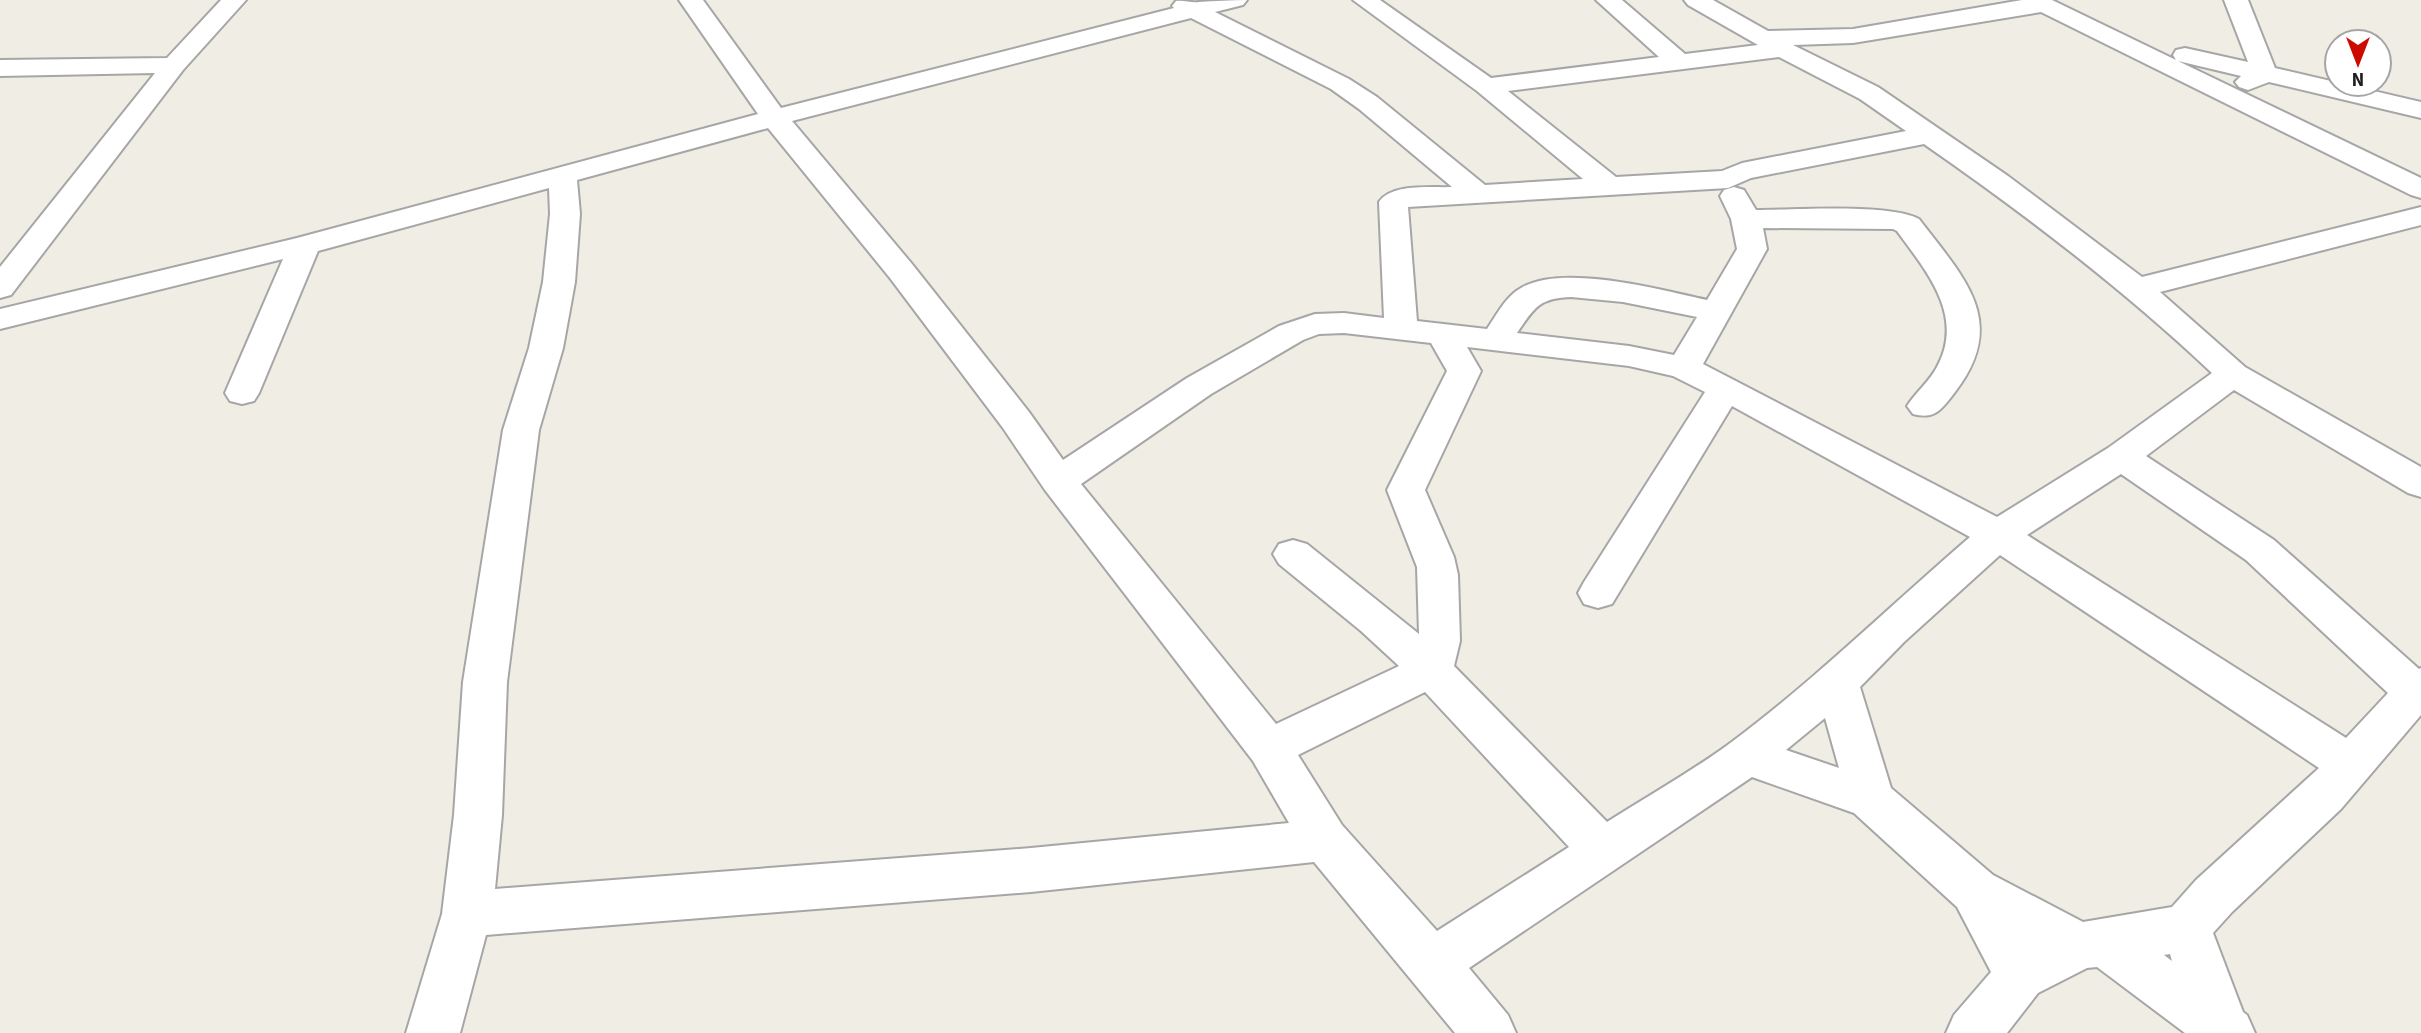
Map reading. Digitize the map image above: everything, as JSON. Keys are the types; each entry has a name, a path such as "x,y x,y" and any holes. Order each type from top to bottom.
{"street":[{"path":"0,288 174,65 234,0"},
{"path":"691,0 774,118 901,271 1016,420 1058,481 1269,748 1325,840 1489,1033"},
{"path":"0,319 305,245 1185,5 1235,0"},
{"path":"1608,0 1680,62"},
{"path":"1696,0 1869,93 1998,182 2136,288 2178,322 2232,374 2421,484"},
{"path":"2236,0 2265,75"},
{"path":"1375,1 1486,86 1609,186"},
{"path":"1486,86 1680,62 1774,44 1853,36 2039,2 2421,189"},
{"path":"1185,5 1340,85 1367,103 1478,194"},
{"path":"2105,34 2265,75 2421,110"},
{"path":"0,68 174,65"},
{"path":"2221,91 2265,75"},
{"path":"1401,330 1394,202 1400,199 1728,180 1742,171 1927,135"},
{"path":"433,1033 467,914 478,815 485,682 521,430 546,348 559,282 565,214 562,174"},
{"path":"1684,368 1752,249 1746,219 1728,180"},
{"path":"2136,288 2421,216"},
{"path":"1746,219 1880,219 1899,220 1908,225 1960,298 1966,325 1963,348 1955,367 1925,406"},
{"path":"242,393 305,245"},
{"path":"1496,340 1531,294 1546,289 1633,293 1715,312"},
{"path":"1058,481 1199,386 1290,333 1315,324 1344,323 1496,340 1629,356 1684,368 1725,387 1998,535 2350,764"},
{"path":"1269,748 1430,669 1437,659 1438,570 1424,528 1411,509 1406,490 1464,371 1442,334"},
{"path":"1432,963 1747,756 1837,682 1889,631 1998,535 2121,457 2232,374"},
{"path":"1598,593 1725,387"},
{"path":"1973,1033 2020,976 2093,945 2186,928 2214,896 2324,795 2419,691 2260,550 2121,457"},
{"path":"1293,554 1376,620 1430,669 1604,851"},
{"path":"1837,682 1871,799"},
{"path":"1747,756 1871,799 1975,891 2093,945 2225,1030"},
{"path":"467,914 1017,871 1325,840"},
{"path":"1975,891 2020,976"},
{"path":"2186,928 2225,1030"}]}
